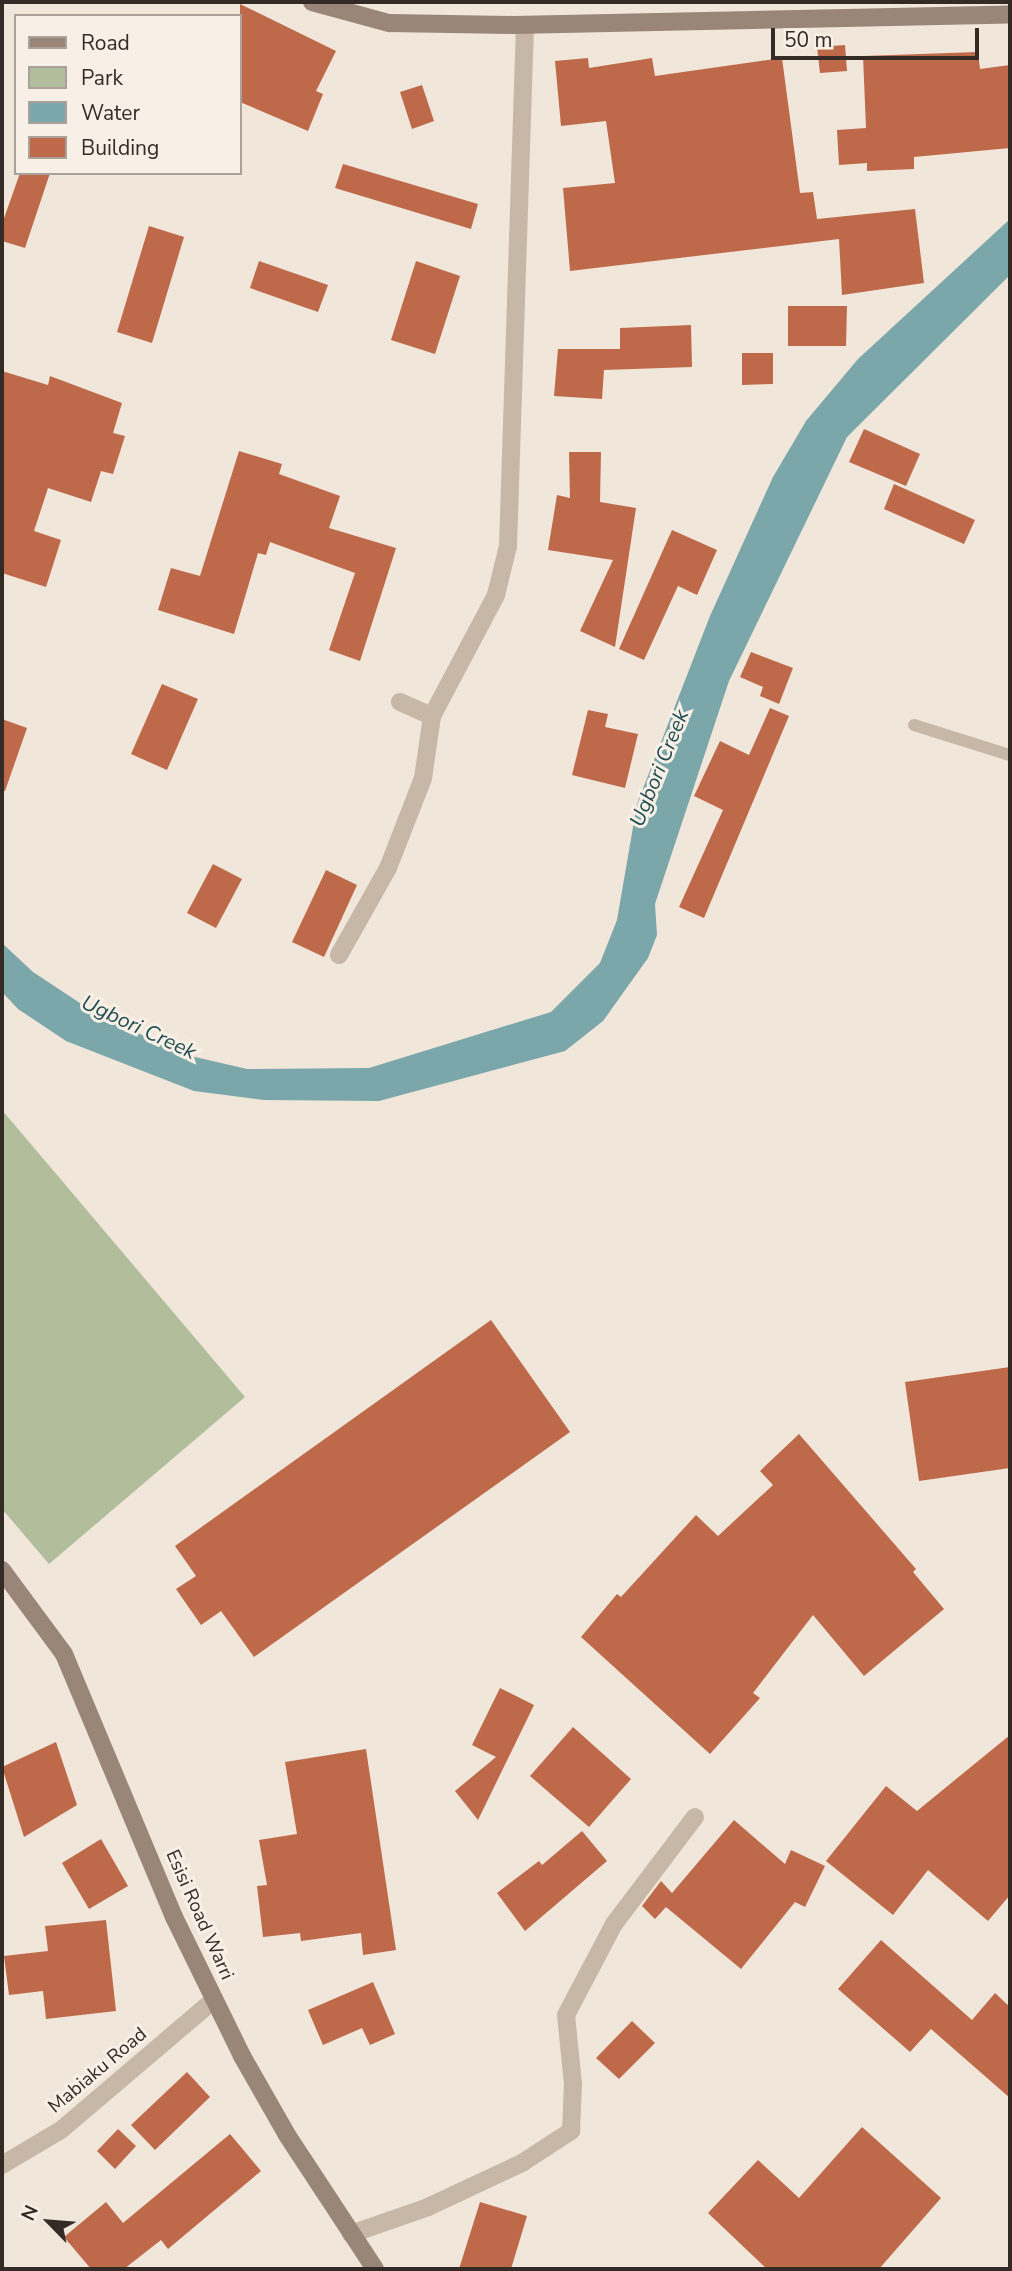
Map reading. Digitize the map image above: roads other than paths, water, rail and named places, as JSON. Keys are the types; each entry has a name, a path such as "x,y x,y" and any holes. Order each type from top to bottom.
{"street":[{"path":"312,2 389,23 524,25 1010,15"},
{"path":"339,955 388,868 423,778 432,716 496,595 508,546 524,25"},
{"path":"400,702 432,716"},
{"name":"Esisi Road Warri","path":"2,1570 64,1654 174,1917 214,2000 287,2136 375,2269"},
{"path":"351,2234 428,2207 522,2163 571,2131 573,2084 566,2015 614,1924 695,1817"},
{"name":"Mabiaku Road","path":"2,2165 61,2130 214,2000"}],"lane":[{"path":"914,725 1010,755"}],"water":[{"name":"Ugbori Creek","path":"1010,219 1010,275 847,437 729,681 655,904 657,935 648,958 603,1021 565,1051 379,1101 264,1100 194,1091 66,1041 18,1009 2,992 2,943 33,972 86,1007 178,1053 247,1069 369,1068 551,1012 600,963 617,920 637,804 710,616 773,477 806,421 858,359"}]}
